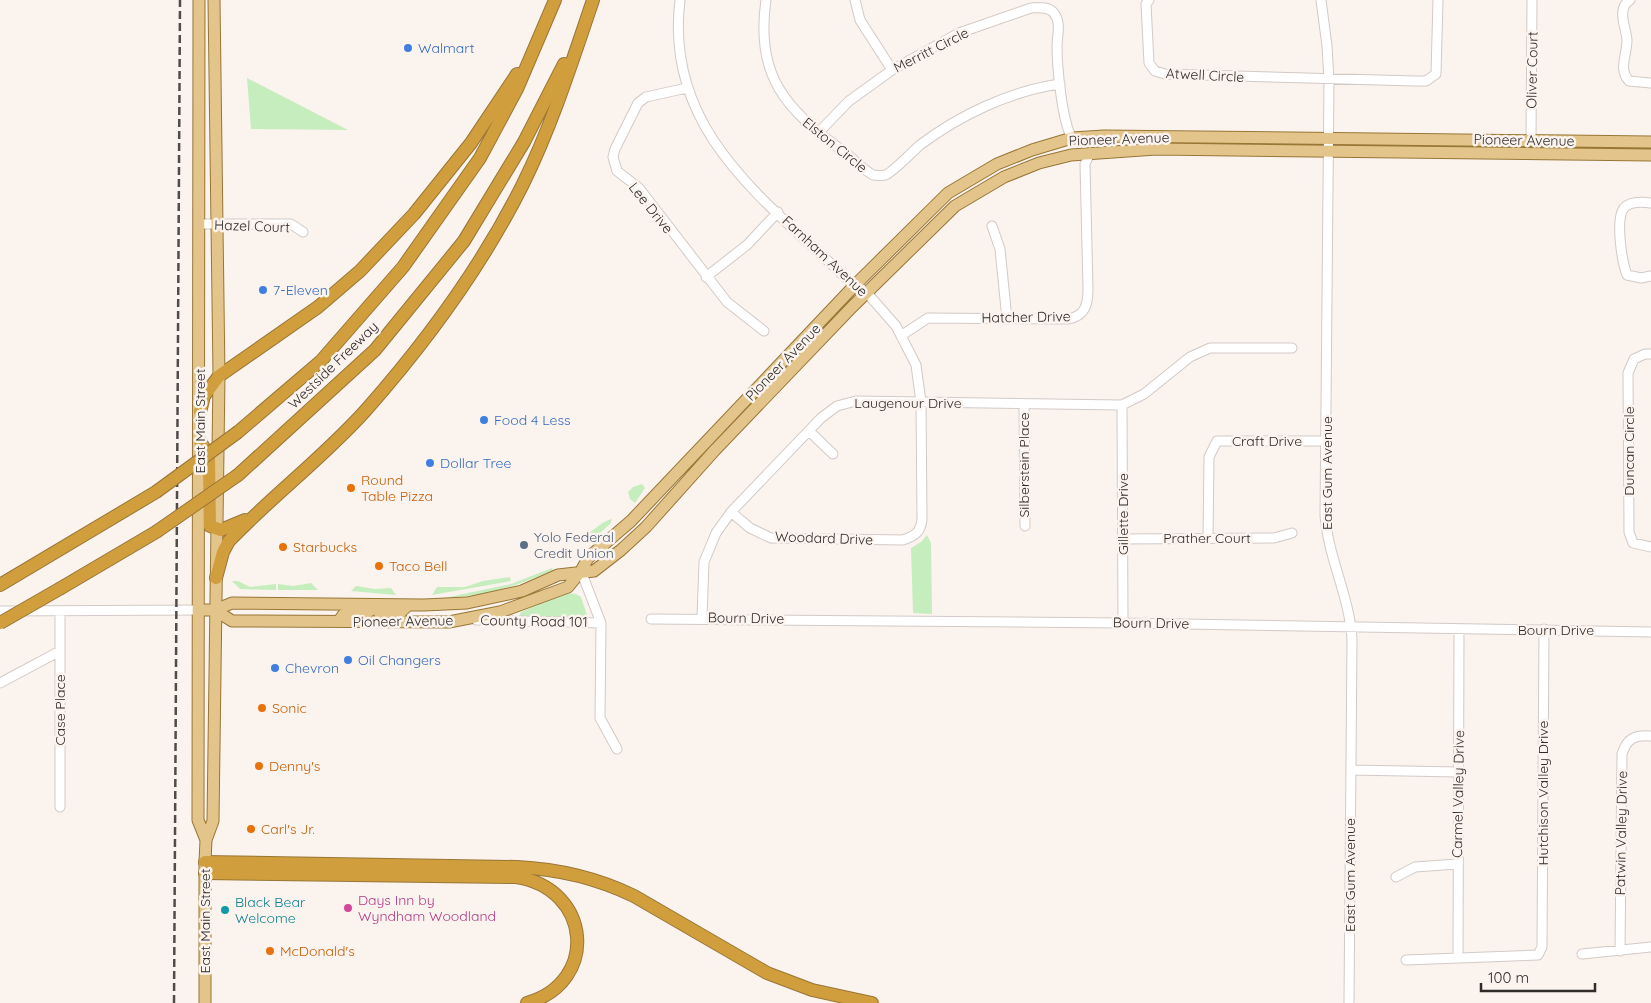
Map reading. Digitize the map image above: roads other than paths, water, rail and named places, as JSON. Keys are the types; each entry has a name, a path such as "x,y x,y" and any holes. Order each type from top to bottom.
{"highway":[{"name":"Westside Freeway","path":"3,583 156,492 238,432 321,361 403,268 480,158 517,89 555,0"},
{"name":"Westside Freeway","path":"0,623 156,532 238,475 375,350 464,241 498,188 529,134 575,40 592,0"},
{"path":"216,578 226,546 252,517 308,468 364,412 423,342 469,276 497,232 527,174 560,97 592,0"},
{"path":"200,412 204,396 219,376 318,307 360,271 401,228 470,143 538,42"},
{"path":"200,440 209,456 208,523 216,530 230,527 252,517"},
{"path":"205,868 518,867 563,872 616,887 767,973 812,990 872,1003"},
{"path":"205,868 533,879 552,889 565,903 574,921 578,941 575,960 568,974 557,988 538,1000 527,1003"}],"main road":[{"name":"East Main Street","path":"199,0 200,440 198,820 206,840"},
{"name":"East Main Street","path":"205,1003 206,840 213,821 219,376 214,0"},
{"name":"Pioneer Avenue","path":"215,610 232,621 427,622 468,619 528,603 568,587 588,558 631,521 856,285 948,193 997,164 1032,150 1072,138 1104,136 1651,142"},
{"name":"Pioneer Avenue","path":"198,610 215,610 232,603 446,604 486,600 522,590 558,575 580,571 594,571 621,550 660,511 722,443 866,293 955,206 1004,177 1039,163 1072,155 1156,149 1651,155"},
{"path":"660,511 663,500 704,455 702,446"},
{"path":"339,621 343,615 365,613 382,604"},
{"path":"368,622 378,615 399,614 408,605"},
{"path":"198,740 204,758 204,778 213,786"}],"street":[{"name":"Farnham Avenue","path":"680,0 679,49 687,88 697,113 714,144 733,169 866,293 902,334 916,365 921,402 921,530"},
{"name":"Elston Circle","path":"766,0 764,40 772,74 789,103 818,133 873,175 884,176 922,144 958,120 992,104 1042,87 1060,84"},
{"path":"855,0 860,20 892,70"},
{"name":"Atwell Circle","path":"1149,0 1146,4 1149,63 1155,71 1178,75 1329,80"},
{"name":"East Gum Avenue","path":"1321,0 1329,80 1328,344 1325,441 1326,531 1351,628 1349,1000"},
{"path":"1329,80 1426,81 1436,74 1438,0"},
{"name":"Oliver Court","path":"1530,140 1532,0"},
{"path":"1630,0 1623,9 1627,40 1623,71 1629,81 1651,83"},
{"name":"Merritt Circle","path":"818,133 849,101 892,70 959,33 1031,8 1042,7 1052,11 1058,20 1057,47 1060,84 1067,130 1072,138"},
{"name":"Lee Drive","path":"687,88 646,97 638,103 613,157 617,171 638,188 727,302 764,331"},
{"name":"Hatcher Drive","path":"902,334 928,318 1068,319 1076,318 1085,311 1088,302 1088,289 1085,164 1090,154"},
{"path":"1651,203 1630,204 1624,209 1620,217 1623,265 1627,275 1642,278 1651,276"},
{"path":"706,277 747,245 778,212"},
{"name":"Hazel Court","path":"200,224 291,224 303,232"},
{"path":"992,226 1000,249 1007,319"},
{"path":"1122,406 1144,394 1190,357 1210,348 1292,348"},
{"name":"Duncan Circle","path":"1651,354 1645,354 1634,359 1628,373 1629,532 1633,543 1651,547"},
{"name":"Laugenour Drive","path":"702,617 704,562 716,533 731,512 829,410 843,403 856,401 1122,406"},
{"name":"Silberstein Place","path":"1024,404 1024,526"},
{"name":"Gillette Drive","path":"1122,406 1123,623"},
{"path":"809,431 833,454"},
{"name":"Craft Drive","path":"1208,538 1209,457 1218,441 1325,441"},
{"name":"Woodard Drive","path":"731,512 760,534 783,539 903,540 914,536 921,530"},
{"name":"Prather Court","path":"1123,539 1274,538 1292,534"},
{"path":"580,571 601,623 600,718 617,749"},
{"name":"Pioneer Avenue","path":"0,611 198,610"},
{"name":"Case Place","path":"60,612 60,807"},
{"name":"Bourn Drive","path":"651,619 702,617 1651,632"},
{"name":"County Road 101","path":"468,619 601,623"},
{"name":"Carmel Valley Drive","path":"1458,958 1459,630"},
{"name":"Hutchison Valley Drive","path":"1458,958 1538,955 1542,947 1544,630"},
{"path":"0,683 60,651"},
{"name":"Patwin Valley Drive","path":"1620,951 1622,754 1625,744 1632,738 1651,736"},
{"path":"1351,770 1458,772"},
{"path":"1396,877 1415,867 1457,864"},
{"path":"1582,954 1651,947"},
{"path":"1406,960 1458,958"}],"railway":[{"path":"174,1003 180,0"}],"place":[{"name":"Walmart","path":"408,48"},
{"name":"7-Eleven","path":"263,290"},
{"name":"Food 4 Less","path":"484,420"},
{"name":"Dollar Tree","path":"430,463"},
{"name":"Round Table Pizza","path":"351,488"},
{"name":"Yolo Federal Credit Union","path":"524,545"},
{"name":"Starbucks","path":"283,547"},
{"name":"Taco Bell","path":"379,566"},
{"name":"Oil Changers","path":"348,660"},
{"name":"Chevron","path":"275,668"},
{"name":"Sonic","path":"262,708"},
{"name":"Denny's","path":"259,766"},
{"name":"Carl's Jr.","path":"251,829"},
{"name":"Days Inn by Wyndham Woodland","path":"348,908"},
{"name":"Black Bear Welcome","path":"225,910"},
{"name":"McDonald's","path":"270,951"}]}
